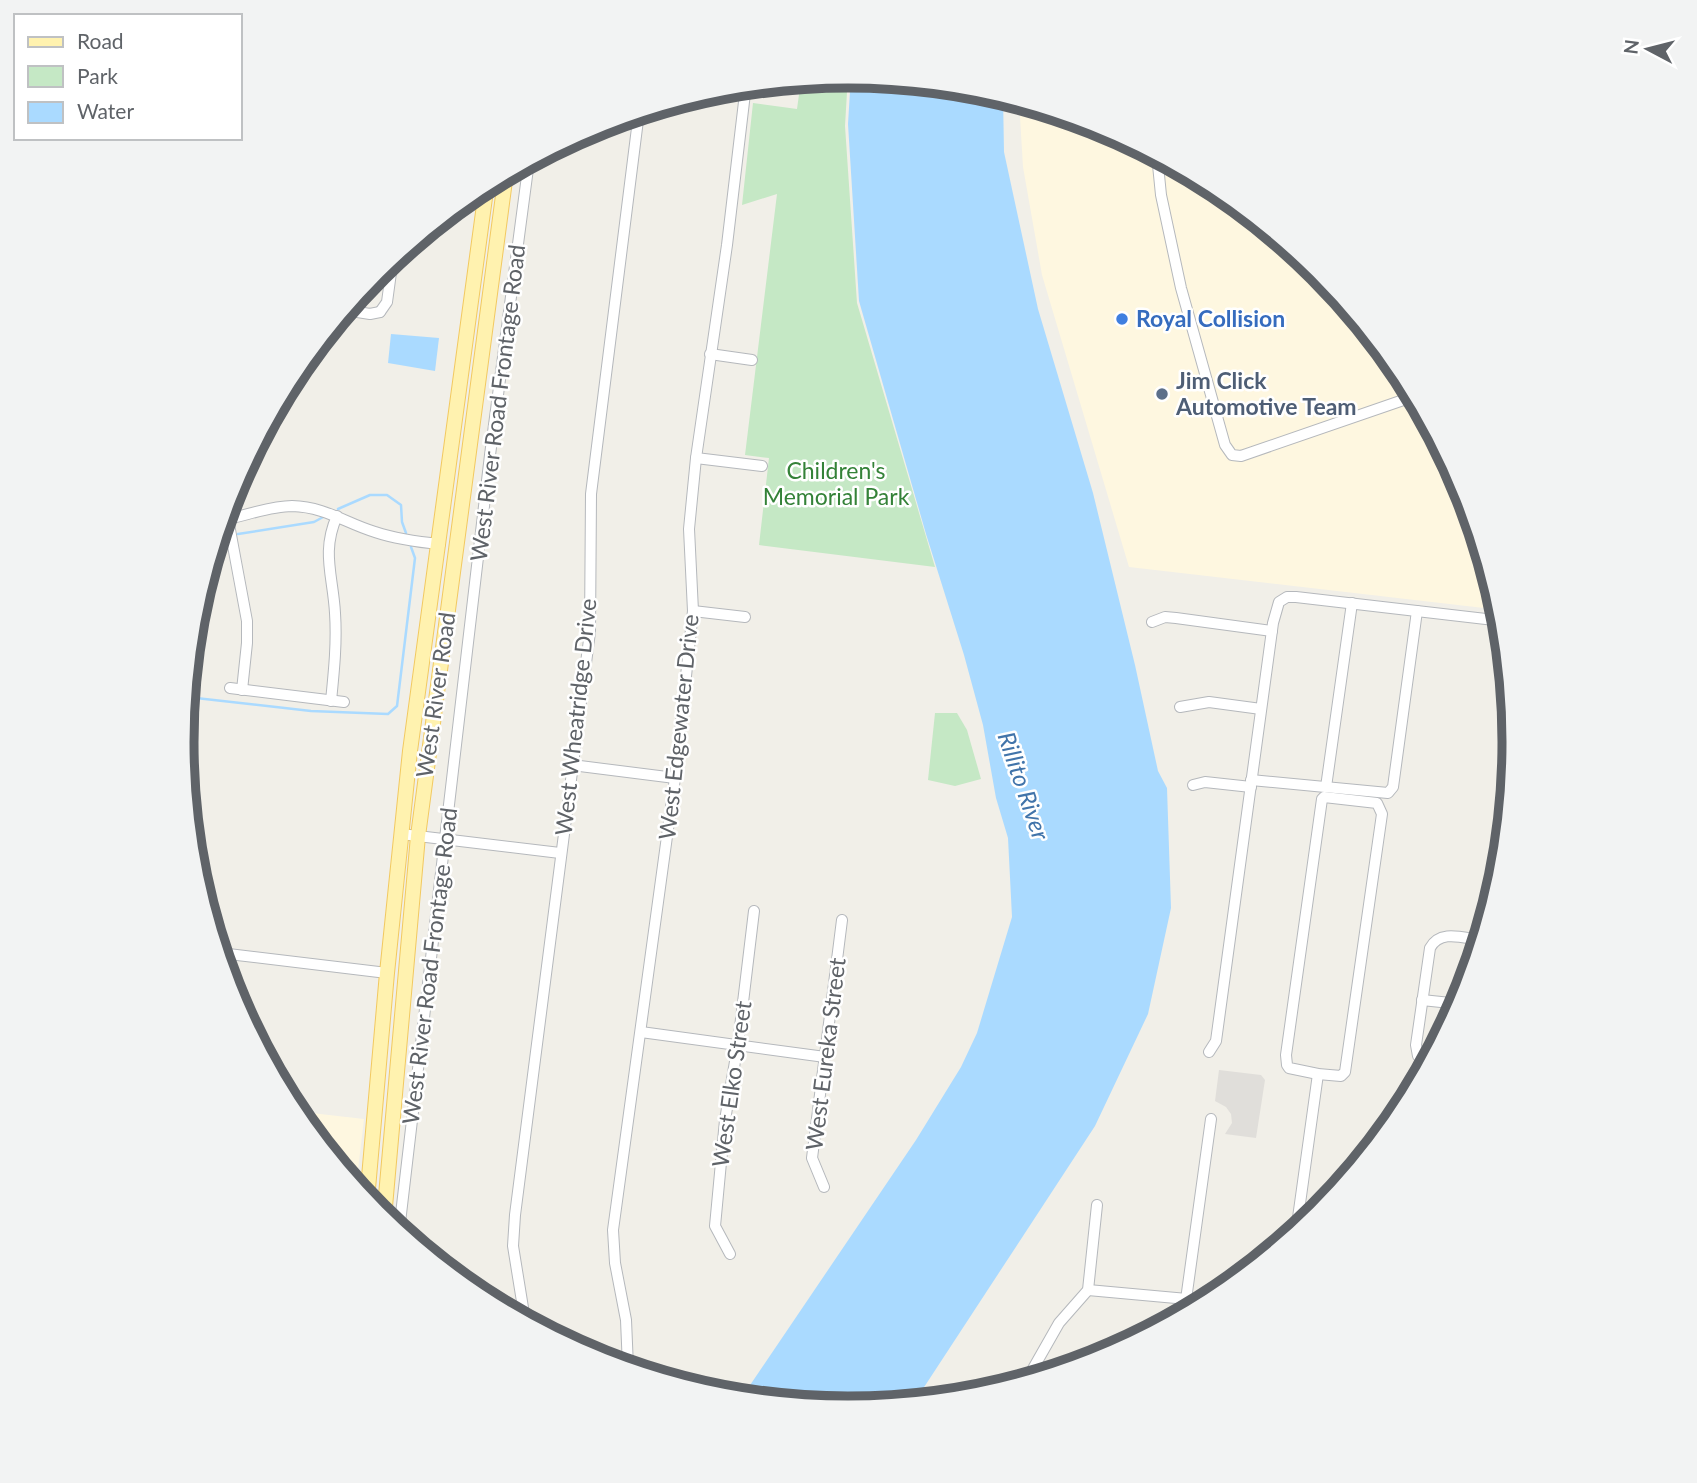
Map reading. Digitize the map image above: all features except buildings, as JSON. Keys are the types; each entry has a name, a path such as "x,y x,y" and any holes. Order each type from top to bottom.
{"main road":[{"name":"West River Road","path":"385,1203 418,836 504,186"},
{"name":"West River Road","path":"368,1185 401,834 485,198"}],"street":[{"name":"West Edgewater Drive","path":"628,1357 626,1320 615,1263 613,1236 675,778 693,611 689,529 696,458 727,245 745,96"},
{"name":"West Wheatridge Drive","path":"523,1309 513,1246 515,1215 590,632 591,494 638,122"},
{"path":"1158,166 1161,195 1182,294 1219,416 1225,445 1232,455 1241,456 1405,399"},
{"name":"West River Road Frontage Road","path":"401,1218 490,455 528,172"},
{"path":"356,312 383,315 391,275"},
{"path":"710,354 752,360"},
{"path":"696,458 762,466"},
{"path":"234,518 290,506 323,510 376,533 440,544"},
{"path":"331,701 336,633 327,552 331,529 337,516"},
{"path":"228,534 247,621 242,690"},
{"path":"1209,1052 1216,1041 1272,631 1279,602 1296,597 1491,620"},
{"path":"1326,788 1352,603"},
{"path":"693,611 746,617"},
{"path":"1193,785 1205,782 1388,793 1393,787 1405,716 1417,611"},
{"path":"1152,622 1165,617 1272,631"},
{"path":"230,688 344,702"},
{"path":"1181,707 1209,702 1261,709"},
{"path":"572,765 675,778"},
{"path":"1329,797 1377,803 1382,814 1345,1072 1341,1076 1318,1074 1289,1068 1286,1055 1322,799 1329,797"},
{"path":"401,834 560,853"},
{"name":"West Elko Street","path":"730,1254 715,1226 725,1120 738,1044 754,911"},
{"name":"West Eureka Street","path":"824,1187 812,1158 842,920"},
{"path":"1421,1058 1418,1056 1416,1045 1430,948 1434,940 1444,935 1472,939"},
{"path":"230,954 387,973"},
{"path":"1422,1000 1448,1003"},
{"path":"641,1032 825,1057"},
{"path":"1298,1216 1318,1074"},
{"path":"1187,1298 1211,1119"},
{"path":"1031,1369 1059,1323 1088,1290 1097,1205"},
{"path":"1088,1290 1190,1298"}],"shaded area":[{"path":"1020,110 1099,137 1176,175 1247,223 1311,279 1367,343 1392,378 1435,452 1468,531 1489,609 1129,567 1042,275 1023,167"},
{"path":"1219,1070 1261,1075 1265,1080 1256,1138 1225,1134 1232,1123 1231,1114 1226,1107 1215,1101"},
{"path":"311,1113 364,1119 358,1174"}],"green space":[{"name":"Children's Memorial Park","path":"847,88 845,126 857,303 935,567 759,545 769,458 745,455 777,194 742,205 753,103 797,109 800,90"},
{"path":"935,713 957,713 967,730 981,779 955,786 928,780"}],"water":[{"name":"Rillito River","path":"850,88 934,93 1003,106 1004,152 1038,309 1093,493 1158,771 1167,788 1171,908 1148,1014 1095,1126 921,1391 848,1396 748,1388 916,1140 961,1067 977,1033 1012,917 1008,838 996,798 983,725 859,301 848,124"},
{"path":"391,334 439,338 435,371 388,363"}],"waterway":[{"path":"338,509 370,495 387,495 401,505 406,533"},
{"path":"238,534 314,522 325,516"},
{"path":"196,698 311,711 388,714 397,706 415,558 411,547"}],"place":[{"name":"Royal Collision","path":"1122,319"},
{"name":"Jim Click Automotive Team","path":"1162,394"}]}
